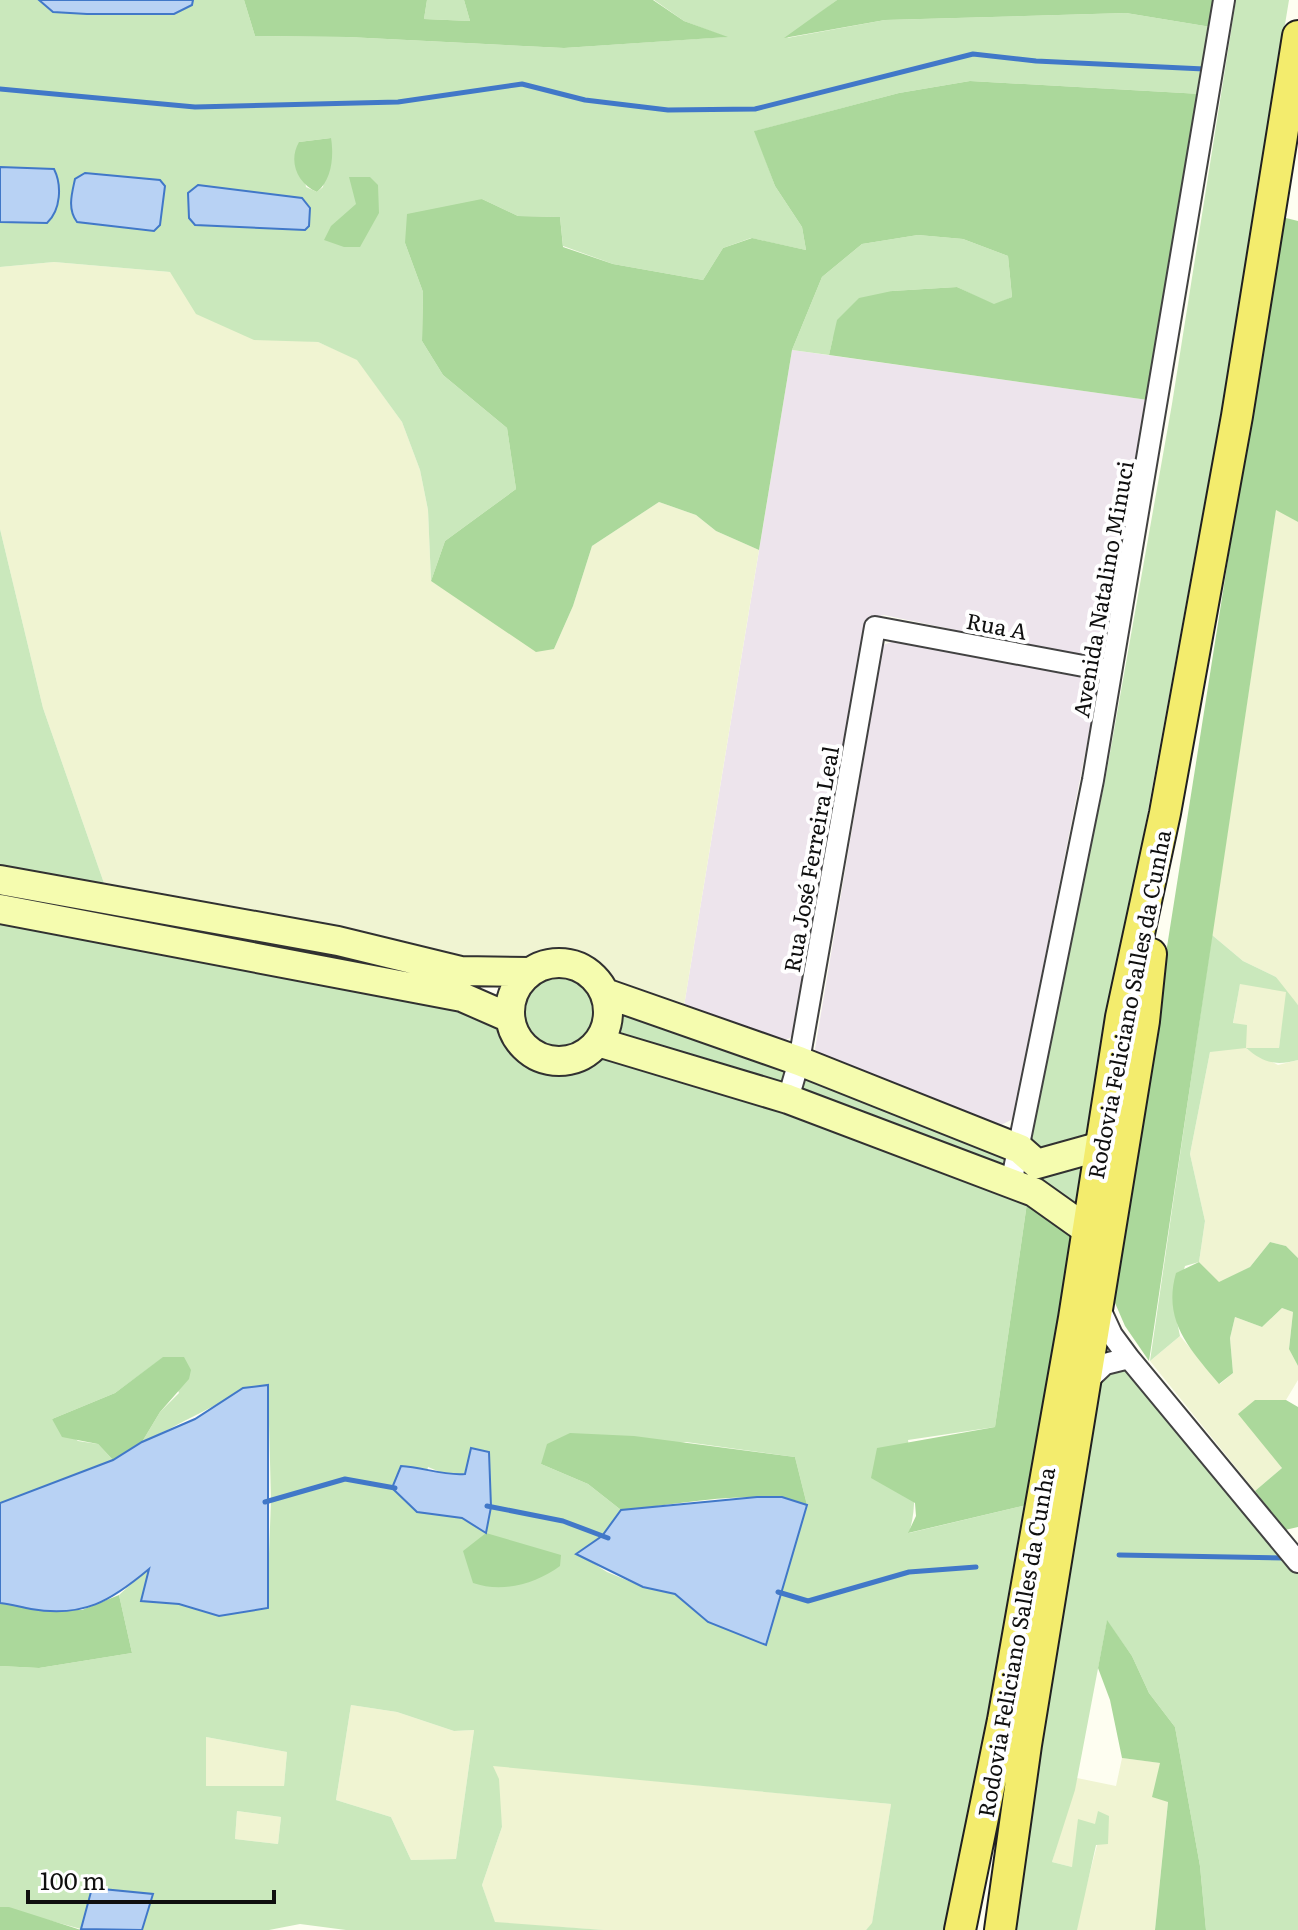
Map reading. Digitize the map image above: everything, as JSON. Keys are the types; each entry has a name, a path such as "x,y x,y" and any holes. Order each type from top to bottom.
{"main road":[{"path":"1165,813 1237,416 1298,36"},
{"name":"Rodovia Feliciano Salles da Cunha","path":"960,1930 1006,1705 1074,1318 1098,1147 1121,1017 1165,813"},
{"name":"Rodovia Feliciano Salles da Cunha","path":"1000,1930 1026,1745 1100,1309 1109,1220 1144,1021 1165,813"}],"street":[{"name":"Avenida Natalino Minuci","path":"1011,1184 1093,780 1154,432 1224,0"},
{"name":"Rua A","path":"875,627 1110,671"},
{"name":"Rua José Ferreira Leal","path":"788,1099 799,1061 875,627"},
{"path":"0,880 338,941 461,971 530,972 553,963 578,966 598,982 605,993 608,1018 598,1042 578,1058 552,1061 529,1051 514,1030 510,1018 514,993 530,972"},
{"path":"0,909 462,997 510,1018"},
{"path":"605,993 799,1061 1020,1149 1037,1164 1098,1147"},
{"path":"598,1042 788,1099 1011,1184 1057,1205 1086,1229"},
{"path":"1100,1309 1112,1335 1129,1358 1298,1562"},
{"path":"1088,1380 1105,1364 1129,1358"}],"shaded area":[{"path":"792,350 1148,400 1101,652 1088,658 884,615 865,620 794,1036 783,1041 683,1012"},
{"path":"894,641 1090,675 1098,688 1013,1119 999,1126 821,1065 815,1049 883,645"}],"green space":[{"path":"0,0 39,0 54,12 87,14 192,5 193,0 244,0 255,36 348,37 564,48 726,37 684,21 654,0 837,0 787,38 885,20 1126,13 1211,27 1201,94 970,81 899,93 755,131 775,186 802,227 806,250 751,238 723,248 703,280 613,264 563,246 560,217 518,216 482,199 405,243 423,292 422,341 443,375 507,428 516,489 445,541 431,581 428,510 420,470 402,422 357,360 318,342 254,340 196,314 170,272 54,262 0,267 0,222 47,223 53,169 0,167","holes":["331,138 323,187 317,192 306,187 299,142"]},
{"path":"244,0 427,0 424,19 470,21 464,0 653,0 684,21 728,37 564,48 348,37 255,36"},
{"path":"427,0 464,0 470,21 424,19"},
{"path":"837,0 1216,0 1211,27 1126,13 885,20 784,38"},
{"path":"1236,0 1289,0 1221,413 1087,1142 1052,1156 1026,1146 1105,781 1172,404"},
{"path":"970,81 1201,94 1148,400 829,355 837,320 859,298 892,291 957,287 994,304 1012,297 1008,256 963,239 918,235 862,244 822,277 792,350 759,550 716,531 696,515 659,502 592,546 573,606 554,649 536,652 431,581 445,541 516,489 507,428 443,375 422,341 423,292 405,243 407,214 482,199 518,216 560,217 563,247 613,264 703,280 723,248 752,238 806,250 802,227 775,186 754,131 899,93"},
{"path":"331,138 331,167 326,181 317,192 304,183 296,171 296,149 299,142"},
{"path":"349,177 370,177 378,185 379,213 360,247 344,247 324,240 331,226 356,204"},
{"path":"1282,217 1298,221 1298,522 1276,510 1149,1361 1125,1326 1112,1296"},
{"path":"918,235 963,239 1008,256 1012,297 994,305 957,287 892,291 833,338 829,355 792,350 822,277 862,244"},
{"path":"54,262 170,272 296,340 318,342 357,359 402,422 420,470 428,510 431,581 480,612 554,649 573,606 592,546 659,502 696,515 716,531 759,550 683,1012 605,984 589,967 568,958 492,967 106,889 43,708 0,529 0,267"},
{"path":"1276,509 1298,522 1298,1005 1287,993 1279,1048 1247,1049 1278,1065 1298,1060 1298,1258 1286,1246 1270,1242 1250,1267 1219,1283 1199,1262 1205,1221 1190,1154 1210,1052 1233,1024 1240,983 1285,991 1276,977 1243,961 1212,935"},
{"path":"0,529 43,708 106,889 0,871"},
{"path":"0,913 222,955 507,1021 522,1048 546,1062 573,1062 587,1057 600,1047 787,1107 1027,1203 995,1427 908,1440 914,1498 909,1533 1031,1504 949,1930 866,1930 872,1923 891,1804 493,1766 499,1779 502,1827 482,1885 495,1922 604,1930 346,1930 300,1924 269,1930 142,1930 153,1895 92,1888 81,1929 0,1907 0,1666 39,1668 132,1653 119,1595 150,1567 142,1601 179,1604 219,1616 267,1608 271,1500 268,1385 220,1403 142,1442 160,1412 179,1393 164,1357 115,1393 52,1419 78,1441 98,1444 113,1460 0,1503","holes":["686,1442 795,1457 807,1505 766,1645 708,1622 675,1594 643,1587 607,1572 577,1553 602,1536 621,1510 588,1484 541,1464","428,1467 450,1476 465,1474 487,1533 462,1518 418,1512","351,1705 397,1712 454,1731 474,1730 456,1859 411,1860 391,1817 336,1800","206,1737 287,1752 284,1786 206,1786","237,1811 281,1817 278,1844 235,1839"]},
{"path":"1212,935 1243,961 1276,977 1298,1005 1298,1060 1270,1062 1246,1048 1210,1052 1190,1154 1205,1221 1199,1262 1185,1266 1174,1307 1180,1336 1150,1361","holes":["1240,984 1286,992 1279,1048 1246,1048 1247,1025 1233,1023"]},
{"path":"559,966 576,970 591,979 600,994 604,1011 600,1028 591,1043 576,1052 559,1056 542,1052 527,1043 518,1028 514,1011 518,994 527,979 542,970"},
{"path":"613,1006 794,1062 786,1090 608,1033"},
{"path":"800,1067 1011,1150 1008,1174 796,1098"},
{"path":"1088,1154 1078,1217 1016,1184 1021,1157"},
{"path":"1027,1203 1069,1233 1072,1246 1031,1504 908,1533 916,1516 915,1503 871,1478 877,1448 995,1427"},
{"path":"1270,1242 1286,1246 1298,1258 1298,1366 1289,1349 1293,1312 1282,1308 1262,1327 1235,1317 1230,1338 1233,1373 1219,1384 1189,1347 1176,1321 1173,1290 1176,1273 1199,1262 1219,1282 1250,1267"},
{"path":"1282,1308 1293,1312 1289,1348 1298,1366 1298,1380 1286,1400 1255,1401 1282,1468 1255,1491 1150,1361 1180,1336 1220,1384 1233,1373 1230,1338 1235,1317 1262,1327"},
{"path":"163,1357 184,1357 191,1370 189,1379 160,1412 142,1442 113,1460 98,1444 62,1437 52,1419 115,1393"},
{"path":"1110,1371 1126,1371 1298,1573 1298,1930 1206,1930 1200,1866 1175,1727 1149,1693 1132,1656 1107,1621 1075,1790 1052,1862 1072,1867 1078,1819 1095,1824 1098,1811 1109,1816 1108,1844 1096,1845 1077,1930 1014,1930 1037,1742 1098,1384"},
{"path":"1255,1400 1286,1400 1298,1407 1298,1527 1285,1530 1255,1491 1282,1468 1238,1414"},
{"path":"570,1433 634,1436 795,1457 807,1505 763,1497 739,1497 621,1510 588,1484 541,1464 547,1444"},
{"path":"486,1533 561,1555 560,1566 540,1578 518,1585 495,1587 473,1583 463,1551"},
{"path":"119,1595 132,1653 39,1668 0,1666 0,1603 32,1609 82,1610"},
{"path":"1107,1620 1132,1656 1149,1693 1175,1727 1200,1866 1206,1930 1155,1930 1168,1802 1152,1797 1160,1763 1122,1758 1110,1700 1098,1668"},
{"path":"351,1705 397,1712 454,1731 474,1730 456,1859 411,1860 391,1817 336,1800"},
{"path":"206,1737 287,1752 284,1786 206,1786"},
{"path":"1122,1758 1161,1763 1168,1801 1155,1930 1075,1930 1097,1845 1095,1824 1072,1867 1052,1862 1077,1778 1116,1786"},
{"path":"492,1765 891,1804 872,1924 866,1930 604,1930 495,1923 482,1885 502,1827"},
{"path":"237,1811 281,1817 278,1844 235,1839"},
{"path":"0,1907 9,1907 81,1930 0,1930"}],"water":[{"path":"39,0 193,0 192,5 174,14 87,14 53,12"},
{"path":"0,167 54,169 59,197 52,218 47,223 0,222"},
{"path":"85,173 160,180 165,186 160,225 154,231 77,222 72,212 72,195 75,179"},
{"path":"198,185 302,198 310,208 309,226 305,230 195,225 189,218 188,193"},
{"path":"268,1385 268,1608 219,1616 179,1604 141,1601 149,1569 109,1598 81,1609 49,1611 0,1603 0,1503 113,1460 142,1442 195,1419 243,1388"},
{"path":"471,1448 489,1452 491,1507 486,1533 462,1518 417,1512 392,1488 401,1466 465,1474"},
{"path":"782,1497 807,1505 766,1645 708,1622 675,1594 643,1587 576,1554 602,1536 621,1510"},
{"path":"92,1888 153,1894 142,1930 81,1929"}],"waterway":[{"path":"0,89 195,107 398,102 522,84 585,100 668,110 755,109 973,54 1036,61 1204,69"},
{"path":"265,1502 345,1479 395,1488"},
{"path":"487,1506 563,1521 608,1538"},
{"path":"1119,1555 1285,1558"},
{"path":"778,1592 808,1601 909,1572 976,1567"}]}
